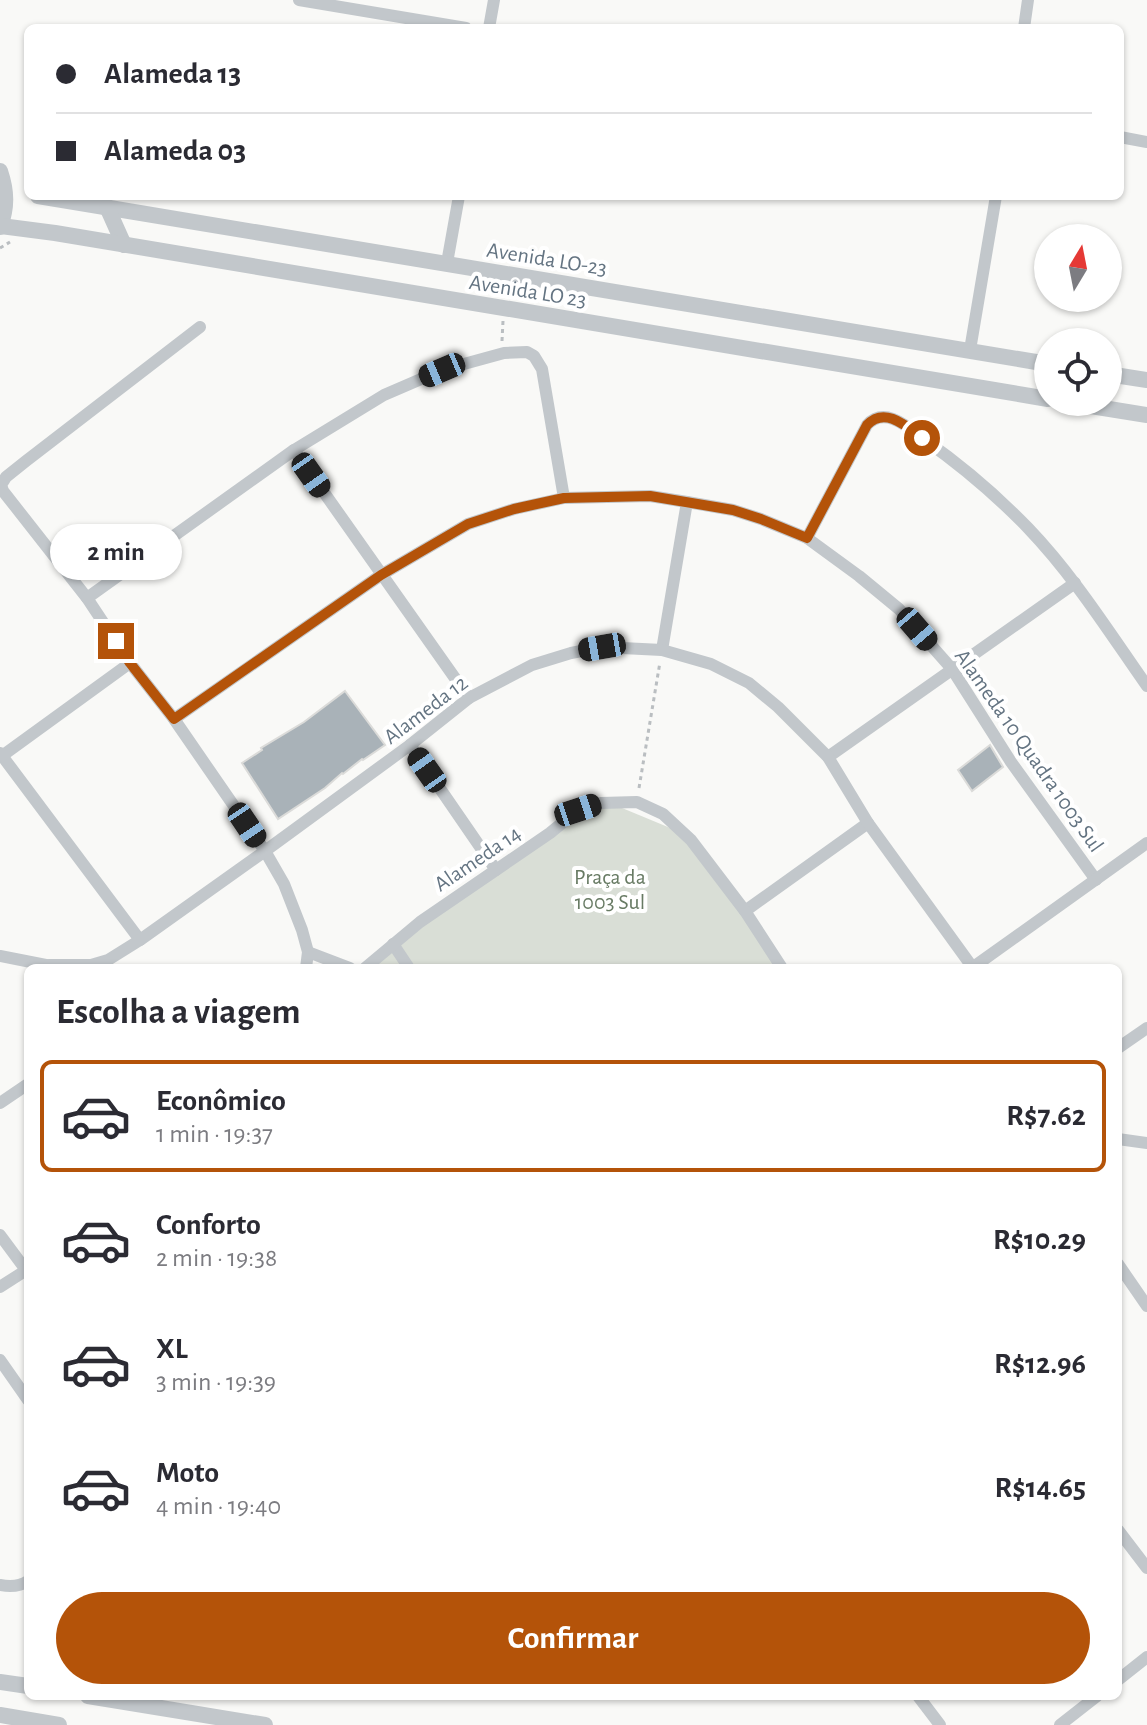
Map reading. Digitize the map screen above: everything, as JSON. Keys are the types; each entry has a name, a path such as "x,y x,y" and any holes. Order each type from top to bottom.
{"street":[{"path":"299,0 442,24"},
{"path":"490,24 494,0"},
{"path":"1025,24 1028,0"},
{"path":"1124,138 1147,142"},
{"path":"0,171 6,190 6,208 0,226"},
{"path":"6,190 24,193"},
{"name":"Avenida LO-23","path":"63,200 1034,361"},
{"path":"447,263 458,200"},
{"path":"970,350 995,200"},
{"path":"107,207 124,245"},
{"name":"Avenida LO 23","path":"0,226 1034,397"},
{"path":"200,327 26,461 1,485 87,598 265,851 284,884 302,930 308,952 306,964"},
{"path":"87,598 294,450 384,395 442,370 504,353 527,352 534,356 542,369 564,498"},
{"path":"1122,376 1147,380"},
{"path":"1122,411 1147,415"},
{"path":"807,538 867,425 880,416 894,419 983,485 1029,528 1075,583 1147,686"},
{"path":"294,450 469,698"},
{"name":"Alameda 10 Quadra 1003 Sul","path":"174,719 381,575 468,524 514,509 564,498 650,496 733,510 807,538 899,609 952,669 1011,762 1096,880"},
{"path":"662,650 687,502"},
{"path":"828,757 1075,583"},
{"name":"Alameda 12","path":"100,964 140,940 265,851 469,698 532,665 602,647 662,650 711,664 749,683 778,707 828,757 868,823 969,964"},
{"path":"130,663 1,755 140,940"},
{"path":"410,745 496,870"},
{"path":"637,802 663,814 691,840 745,911 779,964"},
{"name":"Alameda 14","path":"370,964 420,922 550,833 578,810 601,803 637,802"},
{"path":"745,911 868,823"},
{"path":"978,964 1147,843"},
{"path":"393,944 406,964"},
{"path":"308,952 340,964"},
{"name":"Alameda 12","path":"0,956 43,964"},
{"path":"1122,1045 1147,1028"},
{"path":"0,1103 24,1087"},
{"path":"1122,1140 1147,1143"},
{"path":"0,1235 24,1265"},
{"path":"1122,1270 1147,1306"},
{"path":"0,1287 24,1271"},
{"path":"0,1360 24,1394"},
{"path":"1122,1535 1147,1568"},
{"path":"0,1585 12,1587 24,1583"},
{"path":"1122,1677 1147,1657"},
{"path":"0,1682 24,1685"},
{"path":"112,1700 265,1725"},
{"path":"921,1700 939,1724"},
{"path":"1060,1725 1092,1700"},
{"path":"0,1715 59,1725"}],"path":[{"path":"504,353 502,327 505,308"},
{"path":"637,802 662,650"}],"green space":[{"name":"Praça da 1003 Sul","path":"610,803 692,837 779,964 371,964 565,821"}],"building":[{"path":"345,691 385,745 278,819 242,763"},
{"path":"990,745 1003,767 972,791 958,770"}],"route":[{"path":"116,641 174,719 381,575 468,524 514,509 564,498 650,496 733,510 807,538 873,419 880,416 894,419 922,438"}]}
